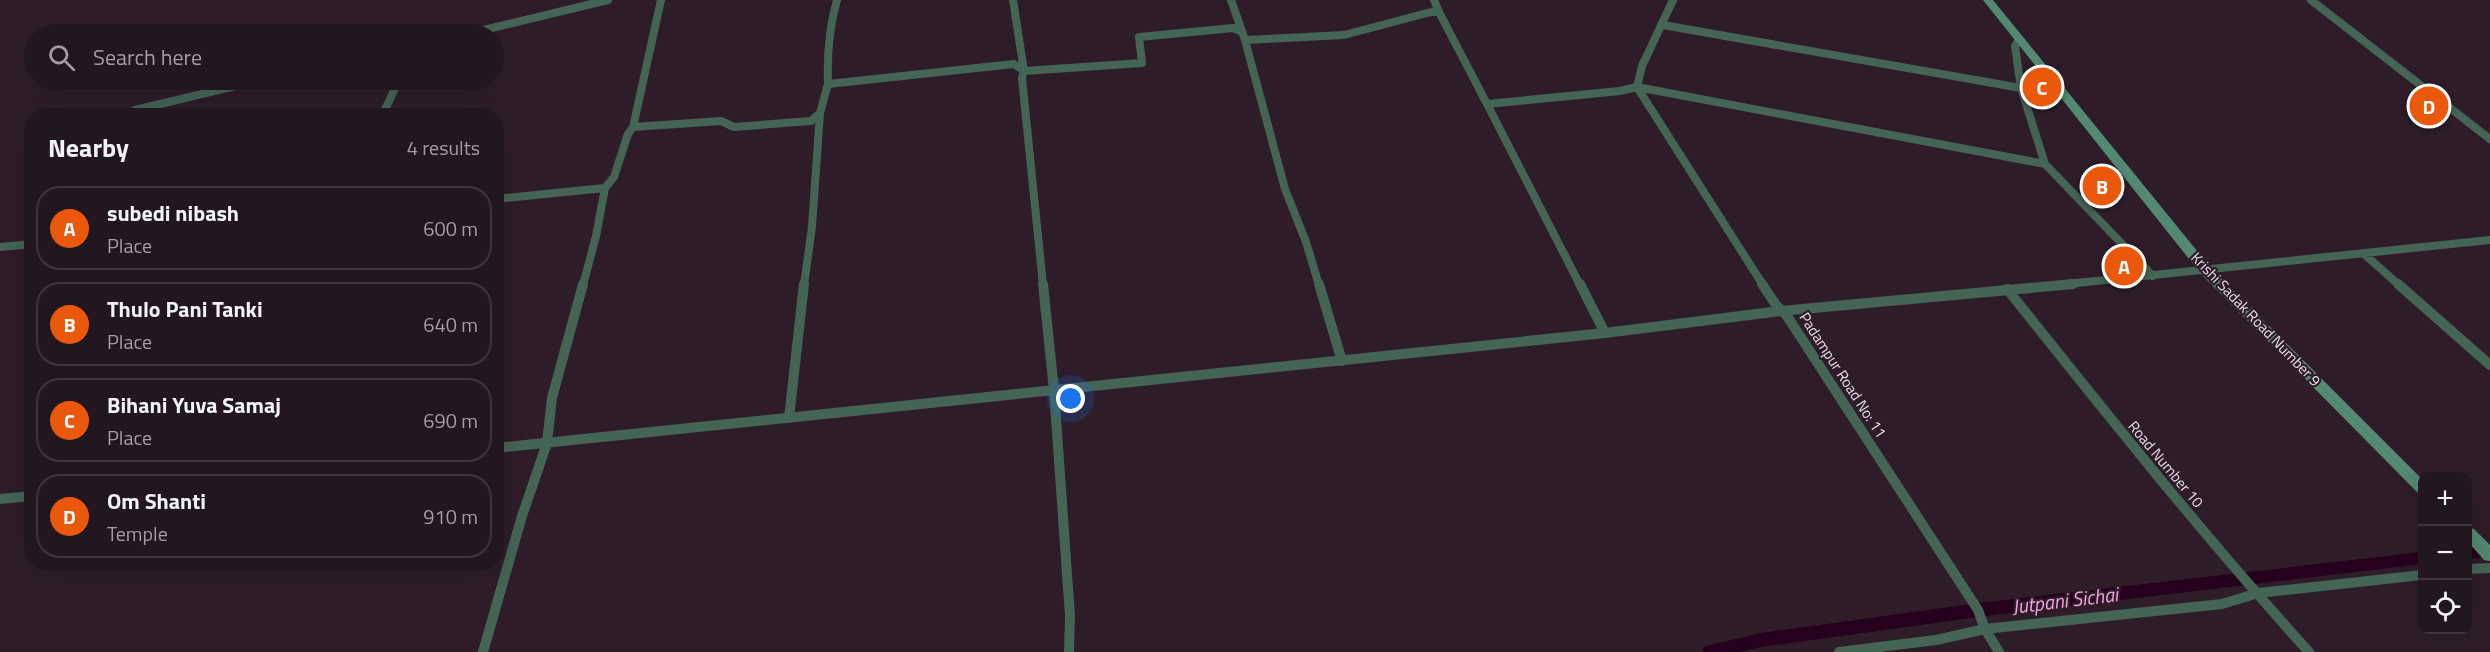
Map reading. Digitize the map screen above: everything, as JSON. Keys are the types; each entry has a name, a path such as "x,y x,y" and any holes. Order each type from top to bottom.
{"street":[{"path":"504,25 608,0"},
{"path":"483,652 547,443 552,398 596,237 605,188 614,177 633,127 661,0"},
{"path":"789,418 800,309 812,227 820,113 828,84 827,54 832,17 837,0"},
{"path":"1012,0 1024,71 1022,78 1053,390 1070,616 1069,652"},
{"path":"1231,0 1239,31 1245,40 1285,189 1306,242 1342,361"},
{"path":"1434,0 1605,333"},
{"path":"1636,87 1638,75 1673,0"},
{"name":"Krishi Sadak Road Number 9","path":"1988,0 2206,271 2418,484"},
{"path":"2311,0 2490,139"},
{"path":"1245,40 1344,35 1431,12 1439,12"},
{"path":"1663,25 2021,88"},
{"path":"828,84 1014,64 1024,71 1142,63 1139,37 1233,28 1239,31"},
{"path":"2019,40 2015,46 2021,88 2045,164 2153,276"},
{"path":"1487,104 1636,87 2045,164"},
{"name":"Padampur Road No: 11","path":"1636,87 1763,286 1787,316 1978,610 1985,629 1999,652"},
{"path":"143,108 219,90"},
{"path":"386,108 394,90"},
{"path":"633,127 721,121 734,127 811,121 820,113"},
{"path":"504,198 605,188"},
{"path":"504,447 1605,333 1781,311 2206,271 2490,240"},
{"path":"0,247 24,245"},
{"path":"2363,253 2490,365"},
{"name":"Road Number 10","path":"2007,289 2123,435 2236,570 2309,652"},
{"path":"0,499 24,497"},
{"path":"2472,538 2490,555"},
{"path":"2472,569 2490,568"},
{"path":"1839,652 1936,640 1985,629 2222,604 2258,593 2418,574"}],"building":[{"path":"2083,179 2106,181 2122,194 2098,191"}],"waterway":[{"name":"Jutpani Sichai","path":"2472,552 2490,550"},
{"name":"Jutpani Sichai","path":"1710,652 1761,640 1978,610 2418,558"}],"place":[{"name":"Bihani Yuva Samaj","path":"2042,87"},
{"name":"Om Shanti","path":"2429,106"},
{"name":"Thulo Pani Tanki","path":"2102,186"},
{"name":"subedi nibash","path":"2124,266"}]}
